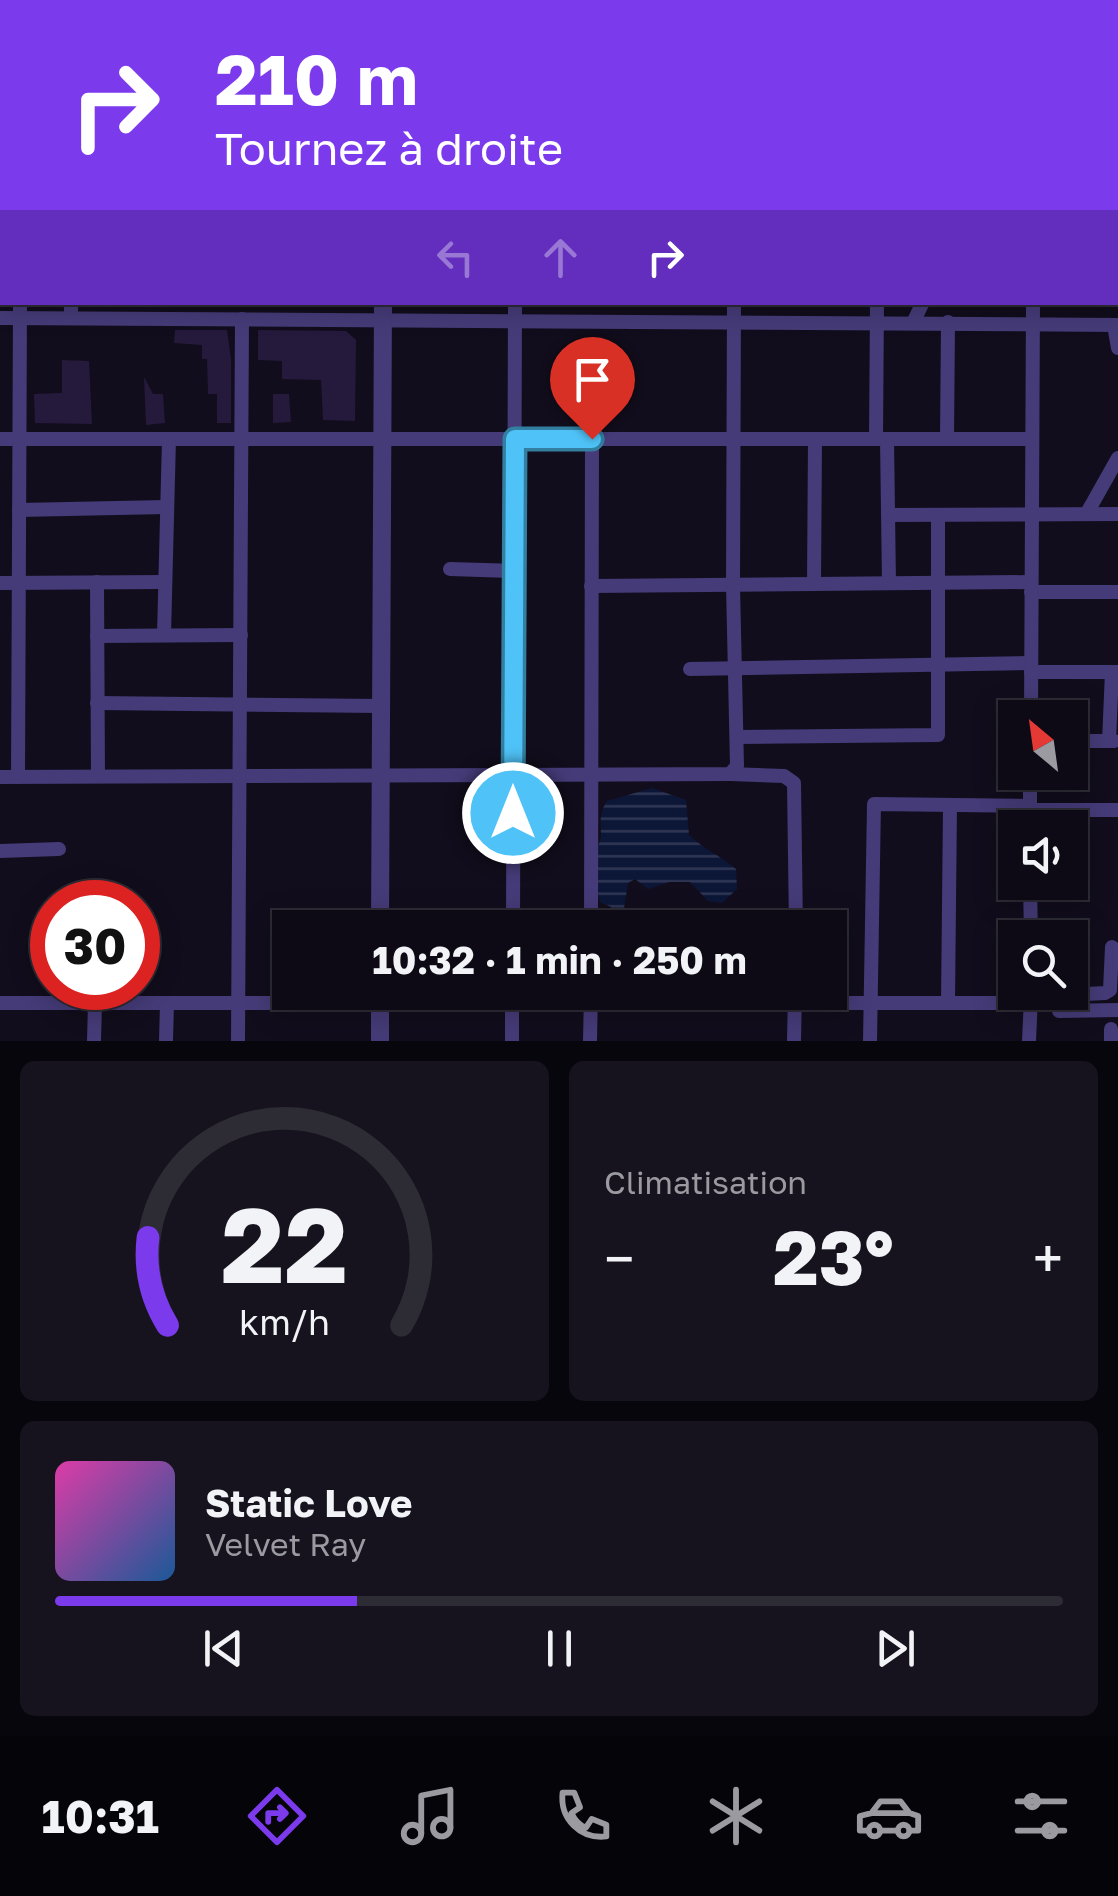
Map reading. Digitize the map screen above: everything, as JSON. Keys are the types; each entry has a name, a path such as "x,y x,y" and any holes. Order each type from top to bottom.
{"street":[{"path":"214,318 218,305"},
{"path":"513,910 515,305"},
{"path":"730,774 737,766 738,737 733,585 734,305"},
{"path":"877,305 889,583"},
{"path":"913,322 921,305"},
{"path":"1031,700 1033,305"},
{"path":"18,776 20,310"},
{"path":"0,318 20,310 214,318 383,311 515,320 1033,322 1116,325 1118,348"},
{"path":"380,910 383,311"},
{"path":"238,1041 242,318"},
{"path":"947,440 948,322"},
{"path":"0,439 1032,440"},
{"path":"164,635 169,439"},
{"path":"591,910 592,439"},
{"path":"814,584 815,440"},
{"path":"1088,513 1118,458"},
{"path":"20,510 166,507"},
{"path":"888,515 1118,514"},
{"path":"738,737 938,734 938,515"},
{"path":"450,568 514,570"},
{"path":"0,582 164,582"},
{"path":"97,582 98,776"},
{"path":"591,586 938,583 1118,592"},
{"path":"97,636 240,635"},
{"path":"0,658 18,658"},
{"path":"690,669 938,665 1115,672 1114,741 1088,741"},
{"path":"97,703 381,706"},
{"path":"0,776 784,776 794,783 796,910"},
{"path":"1030,790 1030,808"},
{"path":"870,1041 874,804 1118,810"},
{"path":"948,1002 950,805"},
{"path":"0,851 58,850"},
{"path":"1088,994 1110,990 1112,948"},
{"path":"0,1003 30,999"},
{"path":"847,1001 998,1000"},
{"path":"160,1003 272,1002"},
{"path":"166,1041 167,1003"},
{"path":"94,1041 95,1010"},
{"path":"380,1010 380,1041"},
{"path":"512,1010 512,1041"},
{"path":"590,1010 590,1041"},
{"path":"794,1010 794,1041"},
{"path":"1029,1041 1030,1010"},
{"path":"1059,1011 1118,1010"}],"water":[{"path":"652,788 686,800 689,835 736,869 737,889 722,903 708,901 690,882 669,882 648,889 635,879 628,883 624,910 612,910 600,902 594,869 607,801"}],"building":[{"path":"175,330 227,330 231,423 217,423 217,394 208,394 207,359 202,359 202,345 174,343"},
{"path":"258,330 346,331 356,340 355,421 323,420 321,380 282,379 282,361 258,360"},
{"path":"62,360 89,361 92,424 35,423 34,394 62,393"},
{"path":"144,377 153,394 163,394 165,423 146,425"},
{"path":"273,394 289,394 291,422 273,423"}],"route":[{"path":"513,813 515,439 592,439"}]}
